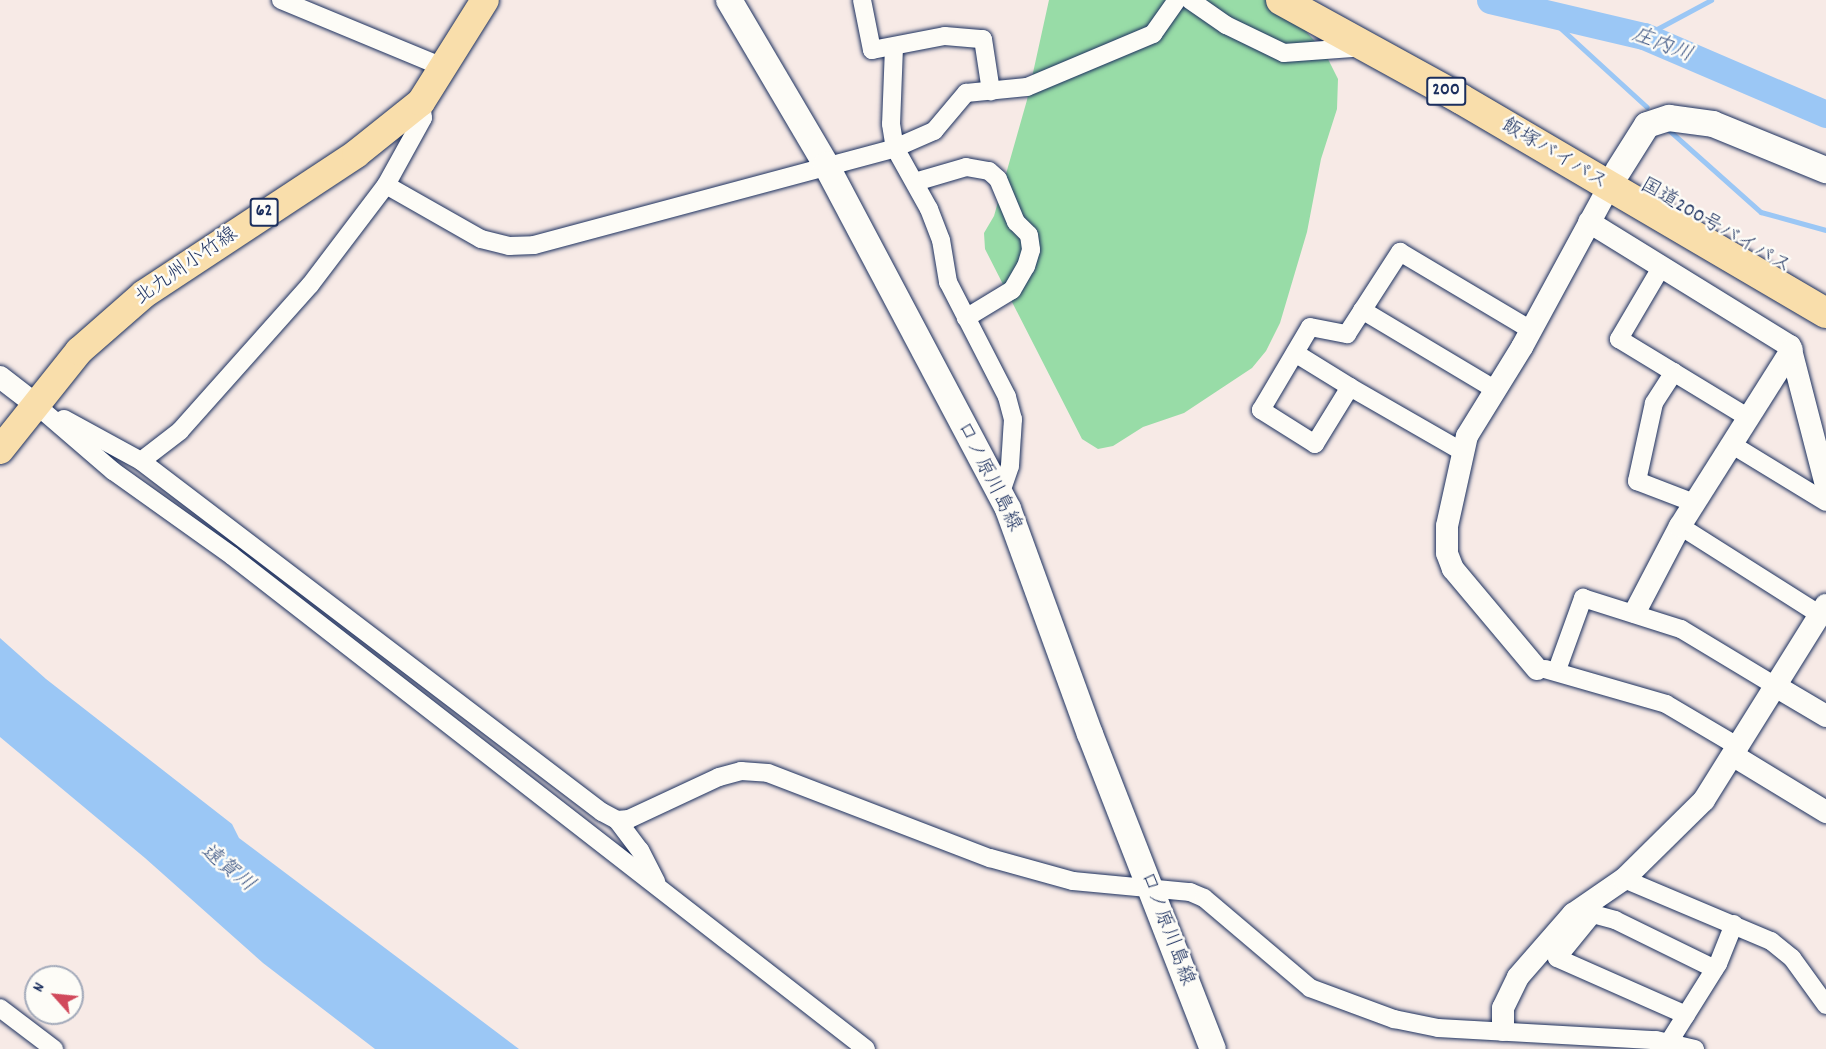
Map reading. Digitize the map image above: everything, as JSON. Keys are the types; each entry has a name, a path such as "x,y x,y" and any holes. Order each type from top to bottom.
{"highway":[{"name":"飯塚バイパス","path":"1281,0 1613,179 1826,313"},
{"name":"国道200号バイパス","path":"1323,0 1613,179 1826,292"}],"main road":[{"name":"北九州小竹線","path":"0,450 29,404 79,351 144,294 356,154 421,102 445,68 485,0"},
{"name":"口ノ原川島線","path":"729,0 826,165 1000,495 1213,1049"},
{"path":"1613,179 1647,125 1669,118 1713,124 1826,170"}],"street":[{"path":"281,0 445,68"},
{"path":"862,0 872,50 945,36 983,39 991,91"},
{"path":"386,185 481,239 517,246 534,245 895,148 934,131 966,93 1027,87 1153,34 1177,0"},
{"path":"1190,0 1226,25 1284,53 1368,47"},
{"path":"894,47 891,124 895,148 915,182 941,240 948,282 1007,397 1013,419 1010,466 1000,495"},
{"path":"141,461 180,431 310,285 386,185 423,118 421,102"},
{"path":"915,182 966,167 989,171 998,179 1016,222 1029,235 1031,250 1012,290 966,318"},
{"path":"1613,179 1532,330 1474,421 1463,452 1447,526 1447,553 1453,569 1547,669 1666,704 1826,812"},
{"path":"1589,222 1782,338 1792,349 1826,485"},
{"path":"1350,387 1315,444 1261,410 1310,327 1347,334 1400,252 1532,330"},
{"path":"1662,266 1619,339 1749,418"},
{"path":"1362,310 1494,389"},
{"path":"1635,612 1680,526 1792,349"},
{"path":"1294,353 1463,452"},
{"path":"0,363 29,404 141,461 617,820 640,850 659,887"},
{"path":"1674,372 1654,403 1637,481 1694,503"},
{"path":"0,377 29,404 113,471 232,556 866,1049"},
{"path":"1731,444 1826,502"},
{"path":"1549,954 1573,914 1624,879 1704,800 1777,687 1823,610 1680,526"},
{"path":"1547,669 1584,598 1635,612 1682,630 1826,716"},
{"path":"617,820 641,815 719,777 741,771 768,773 990,858 1072,881 1150,887 1204,898 1310,988 1353,1006 1438,1028 1503,1030 1668,1042 1695,1049"},
{"path":"1624,879 1771,940 1792,958 1826,1005"},
{"path":"1503,1030 1508,993 1593,914 1616,920 1715,969"},
{"path":"1668,1042 1715,969 1734,924"},
{"path":"1549,954 1686,1015"},
{"path":"0,1008 54,1049"}],"green space":[{"path":"1049,0 1265,0 1300,25 1324,51 1338,79 1337,109 1321,159 1307,232 1280,323 1266,351 1252,368 1184,413 1143,427 1113,446 1098,449 1082,439 985,249 984,233 994,216 1027,100"}],"water":[{"name":"遠賀川","path":"0,638 46,679 232,824 239,838 519,1049 375,1049 263,963 145,858 0,737"}],"waterway":[{"name":"庄内川","path":"1490,0 1644,36 1826,114"},
{"path":"1644,36 1711,0"},
{"path":"1542,11 1647,107"},
{"path":"1669,130 1761,212 1826,230"}]}
